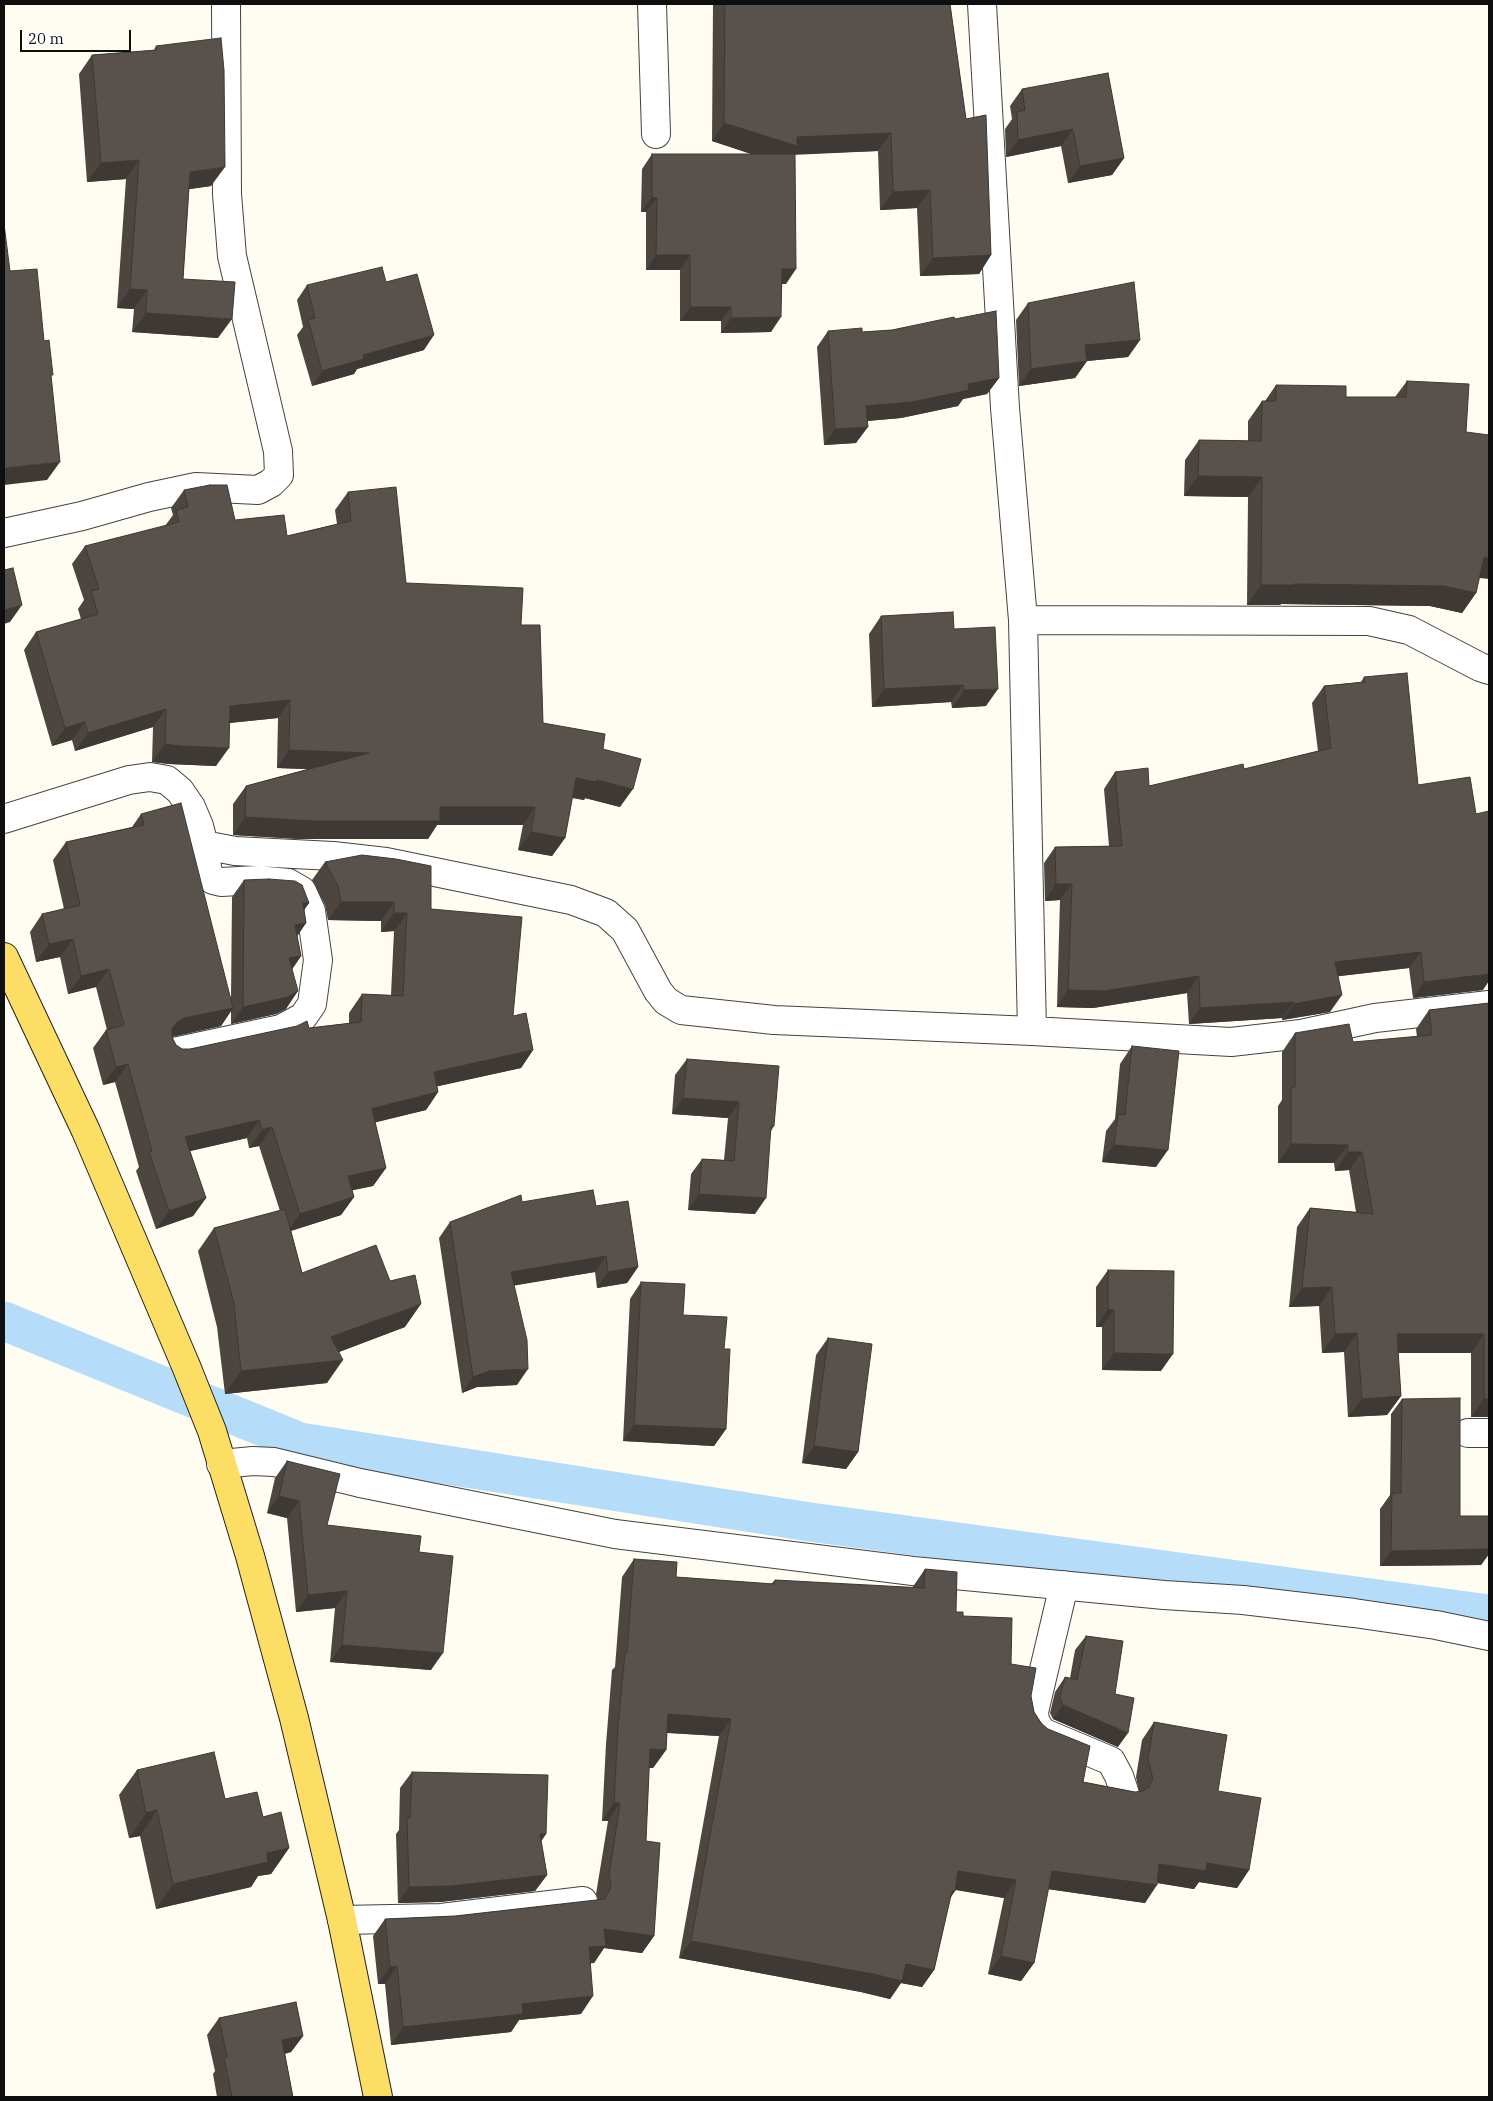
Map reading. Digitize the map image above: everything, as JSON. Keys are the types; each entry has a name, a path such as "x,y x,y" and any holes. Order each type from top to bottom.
{"main road":[{"path":"4,956 86,1132 186,1366 212,1432 250,1556 294,1718 342,1920 378,2097"}],"street":[{"path":"4,533 82,516 149,496 196,487 258,490 271,483 279,475 278,451 232,256 227,194 226,4"},
{"path":"652,4 656,134"},
{"path":"982,4 1005,408 1023,620 1032,1031"},
{"path":"1023,620 1369,622 1409,630 1489,670"},
{"path":"4,819 129,780 150,778 167,780 180,791 191,807 200,826 208,874 213,880 222,882 257,880 288,883 302,891 311,911 318,960 312,1004 302,1017 281,1028 174,1052"},
{"path":"204,846 235,851 333,856 386,862 571,900 606,913 625,930 658,990 666,1001 681,1010 774,1020 1230,1042 1301,1034 1375,1018 1489,1005"},
{"path":"221,1464 253,1461 274,1462 360,1483 615,1534 913,1571 1243,1600 1354,1612 1436,1625 1489,1636"},
{"path":"1064,1585 1034,1712 1035,1722 1042,1732 1110,1762 1119,1776 1125,1794"},
{"path":"342,1920 441,1918 583,1901"}],"building":[{"path":"725,4 950,4 966,119 986,115 991,255 933,258 930,190 893,192 891,133 797,137 797,146 724,123"},
{"path":"221,38 224,70 225,167 190,172 183,279 235,282 232,319 146,313 147,290 130,289 139,160 101,163 92,55 157,50 156,46"},
{"path":"1108,73 1124,158 1080,166 1073,129 1018,140 1017,112 1025,110 1022,89"},
{"path":"652,154 795,154 796,269 782,269 781,317 731,318 731,307 690,307 690,255 656,255 657,198 652,197"},
{"path":"4,224 10,271 37,269 44,341 49,340 60,462 4,468"},
{"path":"382,267 386,282 417,274 434,335 363,355 364,359 322,371 308,320 315,318 307,285"},
{"path":"1134,282 1140,340 1085,345 1087,361 1031,369 1028,303"},
{"path":"996,311 999,378 968,384 969,390 912,402 866,406 868,427 835,429 828,331 862,328 862,332 892,330 954,317 955,319"},
{"path":"1407,381 1469,384 1466,432 1489,435 1489,558 1484,557 1476,593 1444,586 1261,585 1262,477 1198,476 1199,440 1261,441 1262,401 1276,401 1276,385 1346,386 1346,397 1406,397"},
{"path":"210,485 227,485 235,520 284,515 287,536 351,521 348,492 396,487 406,583 523,588 521,625 540,625 543,723 605,734 603,749 641,759 633,789 597,780 596,782 576,778 565,838 531,832 535,807 440,807 440,821 313,821 245,817 246,786 369,753 289,750 290,700 230,706 229,748 165,744 166,709 88,733 85,722 65,728 36,632 98,614 91,591 99,589 85,546 179,522 176,510 188,507 184,490"},
{"path":"13,568 22,605 4,610 4,570"},
{"path":"953,612 954,629 995,627 998,689 964,690 963,685 884,689 881,616"},
{"path":"1407,673 1418,785 1470,777 1476,814 1489,811 1489,974 1424,982 1421,952 1335,962 1342,995 1294,1004 1294,1002 1200,1008 1199,976 1104,991 1068,990 1072,884 1056,884 1055,847 1122,846 1115,772 1148,768 1149,786 1243,764 1244,769 1331,748 1324,686 1365,682 1364,677"},
{"path":"181,803 233,1008 184,1018 177,1022 172,1029 172,1037 176,1045 182,1049 190,1049 297,1026 307,1021 309,1028 361,1022 362,994 403,996 407,913 394,913 394,902 341,902 338,886 325,862 362,855 431,866 431,909 522,917 513,1016 526,1013 533,1050 434,1072 438,1092 372,1109 386,1168 348,1176 354,1197 300,1214 272,1127 262,1130 259,1120 185,1137 206,1198 169,1211 149,1152 152,1151 128,1064 116,1067 106,1030 124,1025 109,969 81,976 73,939 49,944 42,914 80,905 66,842 144,825 141,814"},
{"path":"244,880 295,881 302,885 309,903 303,903 306,923 295,925 301,956 289,958 298,991 288,997 243,1007"},
{"path":"1489,1003 1489,1399 1484,1399 1484,1334 1397,1334 1401,1396 1362,1399 1357,1333 1335,1334 1332,1287 1302,1288 1310,1208 1373,1214 1362,1152 1348,1152 1348,1145 1291,1144 1291,1087 1295,1087 1295,1033 1349,1024 1353,1042 1432,1035 1429,1010"},
{"path":"1132,1046 1179,1051 1168,1150 1114,1145 1118,1114 1125,1115"},
{"path":"687,1059 779,1066 774,1126 771,1126 766,1198 699,1194 702,1159 734,1161 739,1102 683,1098"},
{"path":"593,1190 596,1206 628,1201 638,1267 608,1272 606,1256 511,1272 527,1340 528,1369 489,1371 473,1377 450,1222 521,1195 522,1202"},
{"path":"285,1209 302,1273 376,1245 390,1281 415,1275 421,1304 331,1337 343,1360 241,1371 234,1304 214,1228"},
{"path":"1108,1270 1174,1271 1173,1354 1114,1353 1114,1310 1108,1309"},
{"path":"641,1282 685,1284 683,1315 727,1317 724,1349 730,1349 726,1429 634,1425"},
{"path":"828,1338 872,1344 858,1452 814,1446"},
{"path":"1460,1398 1460,1516 1489,1516 1489,1549 1391,1551 1392,1493 1401,1493 1402,1399"},
{"path":"287,1461 340,1474 327,1525 421,1536 419,1552 453,1556 443,1653 342,1645 347,1591 308,1595 299,1501 279,1496"},
{"path":"634,1559 677,1562 676,1577 774,1584 775,1580 924,1588 925,1569 957,1572 956,1612 963,1612 963,1616 1012,1618 1011,1664 1036,1668 1031,1696 1034,1712 1041,1723 1048,1729 1090,1746 1083,1782 1135,1792 1143,1791 1149,1787 1153,1779 1148,1759 1154,1722 1227,1735 1218,1791 1261,1798 1249,1870 1207,1863 1206,1871 1159,1864 1157,1885 1052,1871 1034,1963 1001,1956 1016,1880 958,1871 955,1891 952,1891 934,1970 906,1964 902,1981 691,1941 731,1719 668,1714 666,1750 650,1749 646,1841 660,1843 654,1936 604,1929 606,1946 589,1947 593,1996 522,2004 523,2014 403,2027 397,1966 390,1967 385,1919 455,1916 605,1899 610,1889 611,1882 609,1876 620,1803 614,1803 618,1726 625,1653 627,1653"},
{"path":"1086,1636 1123,1641 1115,1694 1134,1698 1128,1733 1063,1705 1060,1698 1065,1677 1077,1680"},
{"path":"214,1752 225,1799 257,1792 263,1817 281,1812 289,1848 267,1853 268,1862 173,1884 157,1810 146,1813 137,1770"},
{"path":"412,1772 548,1775 546,1834 540,1834 547,1875 451,1886 409,1887 407,1818 410,1818"},
{"path":"296,2002 303,2036 282,2040 293,2097 232,2097 224,2058 227,2057 219,2018"}],"waterway":[{"path":"4,1321 300,1442 810,1522 1489,1614"}]}
